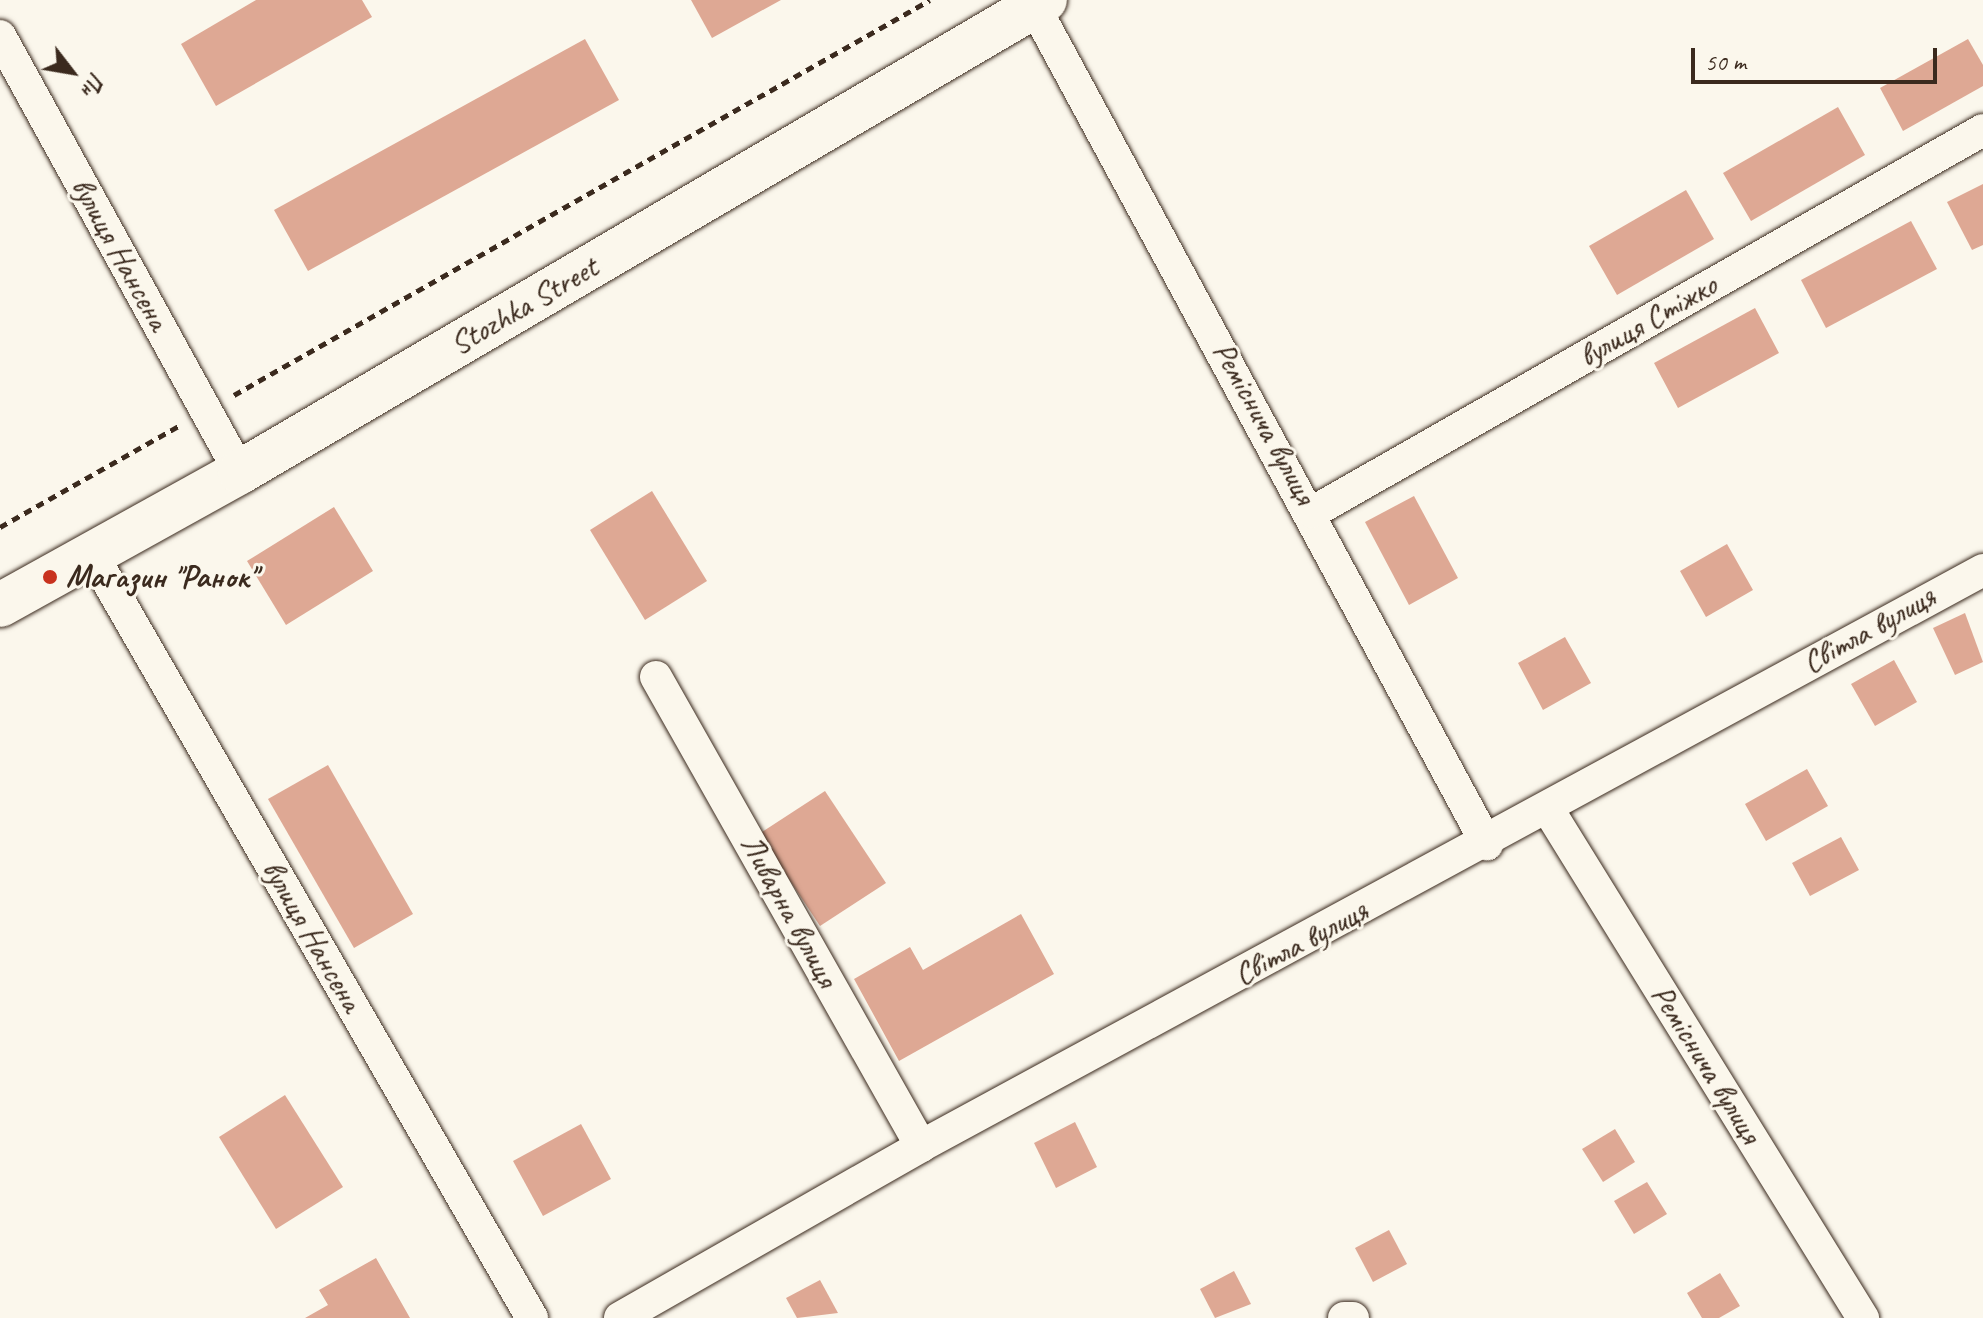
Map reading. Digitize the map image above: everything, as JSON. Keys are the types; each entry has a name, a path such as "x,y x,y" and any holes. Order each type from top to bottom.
{"street":[{"name":"Stozhka Street","path":"0,605 240,472 1039,3"},
{"name":"Реміснича вулиця","path":"1039,3 1313,512 1487,844"},
{"name":"вулиця Нансена","path":"0,36 240,472"},
{"name":"вулиця Стіжко","path":"1313,512 1983,130"},
{"name":"вулиця Нансена","path":"92,554 532,1318"},
{"name":"Світла вулиця","path":"620,1318 921,1146 1487,844 1983,570"},
{"name":"Ливарна вулиця","path":"656,677 921,1146"},
{"name":"Реміснича вулиця","path":"1548,809 1863,1318"}],"path":[{"path":"0,527 930,0"}],"building":[{"path":"256,0 362,0 372,17 216,106 181,44"},
{"path":"691,0 781,0 712,38"},
{"path":"585,39 619,100 308,271 274,210"},
{"path":"1968,39 1983,65 1983,86 1903,131 1880,88"},
{"path":"1838,107 1865,155 1751,221 1723,173"},
{"path":"1983,184 1983,245 1972,250 1947,202"},
{"path":"1686,190 1714,239 1617,295 1589,246"},
{"path":"1911,221 1937,269 1826,328 1801,280"},
{"path":"1755,308 1779,353 1678,408 1654,363"},
{"path":"652,491 707,581 645,620 590,530"},
{"path":"1414,496 1458,578 1409,605 1365,522"},
{"path":"334,507 373,571 286,625 247,561"},
{"path":"1727,544 1753,590 1706,617 1680,571"},
{"path":"1965,613 1983,662 1955,675 1933,628"},
{"path":"1565,637 1591,683 1543,710 1518,663"},
{"path":"1894,660 1917,702 1875,726 1851,684"},
{"path":"328,765 413,914 354,948 268,799"},
{"path":"1807,769 1828,806 1766,841 1745,804"},
{"path":"825,791 886,883 820,926 759,834"},
{"path":"1841,837 1859,870 1810,896 1792,863"},
{"path":"1021,914 1054,974 899,1061 854,979 910,947 923,970"},
{"path":"285,1095 343,1187 276,1229 219,1137"},
{"path":"1075,1122 1097,1167 1056,1188 1034,1143"},
{"path":"581,1124 611,1179 543,1216 513,1161"},
{"path":"1615,1129 1635,1162 1603,1182 1582,1149"},
{"path":"1647,1182 1667,1214 1634,1234 1614,1201"},
{"path":"1389,1230 1407,1264 1373,1282 1355,1248"},
{"path":"376,1258 410,1318 305,1318 328,1305 319,1290"},
{"path":"1234,1271 1251,1304 1215,1318 1200,1289"},
{"path":"1720,1273 1740,1306 1719,1318 1702,1318 1687,1293"},
{"path":"820,1280 838,1313 797,1318 786,1298"}],"place":[{"name":"Магазин \"Ранок\"","path":"50,577"}]}
